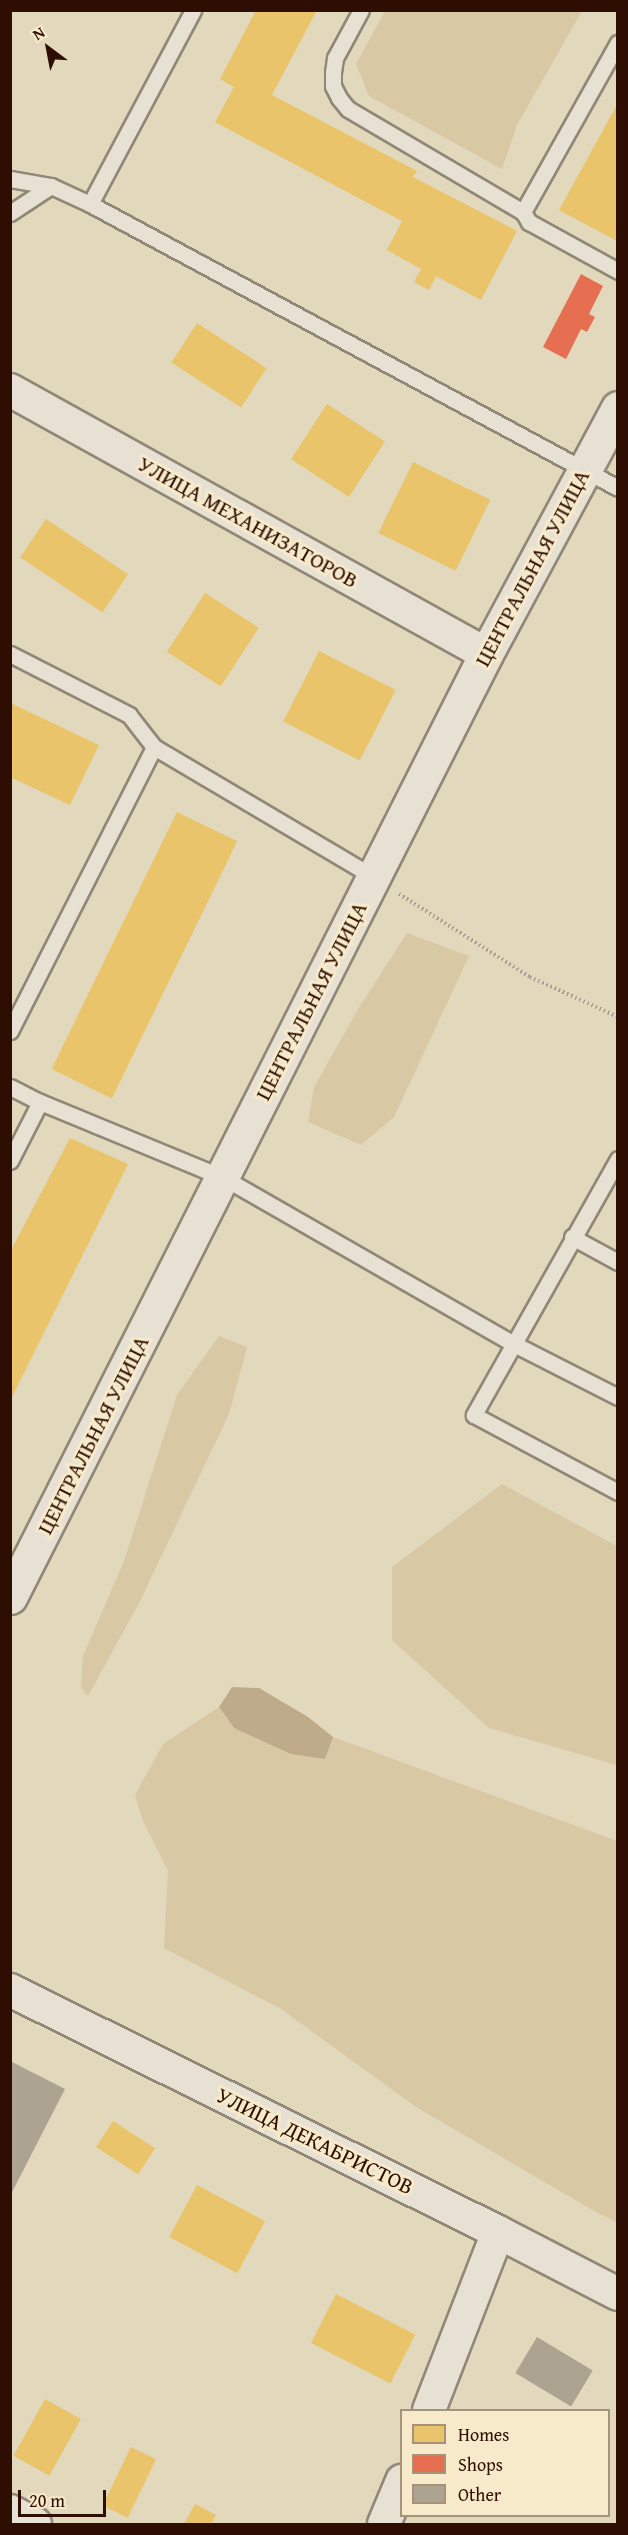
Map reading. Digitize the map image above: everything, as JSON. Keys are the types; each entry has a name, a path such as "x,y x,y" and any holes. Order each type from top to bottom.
{"street":[{"name":"УЛИЦА МЕХАНИЗАТОРОВ","path":"10,390 486,654"},
{"name":"ЦЕНТРАЛЬНАЯ УЛИЦА","path":"10,1597 224,1178 486,654 618,408"},
{"name":"УЛИЦА ДЕКАБРИСТОВ","path":"10,1990 618,2294"},
{"path":"429,2409 498,2232"},
{"path":"384,2524 400,2486"},
{"path":"10,2511 35,2524"}],"lane":[{"path":"90,204 193,10"},
{"path":"361,10 335,58 333,86 348,109 523,212 529,222 618,271"},
{"path":"523,212 618,43"},
{"path":"10,179 51,186 90,204 618,488"},
{"path":"10,213 51,186"},
{"path":"10,654 129,715 154,747 374,877"},
{"path":"10,1031 154,747"},
{"path":"10,1087 40,1102 224,1178 512,1343 618,1397"},
{"path":"10,1161 40,1102"},
{"path":"618,1159 512,1343 474,1414 618,1492"},
{"path":"572,1238 618,1262"}],"path":[{"path":"374,877 450,928 530,977 618,1017"}],"shaded area":[{"path":"385,11 582,11 517,125 502,169 369,96 356,64"},
{"path":"407,933 469,956 394,1117 361,1145 308,1122 314,1087 360,1006"},
{"path":"219,1336 247,1347 229,1414 139,1603 88,1696 81,1688 83,1656 124,1561 177,1395"},
{"path":"502,1484 617,1546 617,1765 489,1728 392,1640 392,1567"},
{"path":"232,1687 259,1688 308,1717 333,1737 325,1759 291,1754 234,1728 219,1707"},
{"path":"219,1707 234,1728 325,1759 333,1737 617,1841 617,2222 416,2107 281,2009 164,1948 168,1871 143,1821 135,1795 163,1744"}],"building: Homes":[{"path":"256,10 317,10 272,95 417,171 413,177 517,231 481,300 436,276 429,290 414,282 421,269 387,250 402,221 215,122 234,87 220,79"},
{"path":"618,103 618,239 617,241 559,210"},
{"path":"197,323 267,368 241,408 171,362"},
{"path":"327,404 385,442 349,497 291,459"},
{"path":"413,462 490,500 456,571 378,533"},
{"path":"46,519 128,574 102,612 20,557"},
{"path":"205,593 259,628 221,687 167,652"},
{"path":"319,651 396,690 360,760 283,721"},
{"path":"10,703 99,745 70,805 10,777"},
{"path":"177,812 237,841 112,1098 52,1069"},
{"path":"70,1138 128,1164 10,1401 10,1252"},
{"path":"113,2121 155,2148 138,2174 96,2147"},
{"path":"197,2185 265,2221 237,2273 169,2237"},
{"path":"336,2294 415,2334 390,2383 311,2343"},
{"path":"45,2399 81,2419 49,2476 13,2456"},
{"path":"131,2447 156,2459 128,2518 103,2505"},
{"path":"195,2504 216,2515 211,2524 184,2524"}],"building: Shops":[{"path":"581,274 603,286 589,314 595,317 587,332 581,329 566,359 543,347"}],"building: Other":[{"path":"10,2061 65,2089 10,2196"},
{"path":"537,2337 593,2370 571,2406 515,2373"}]}
